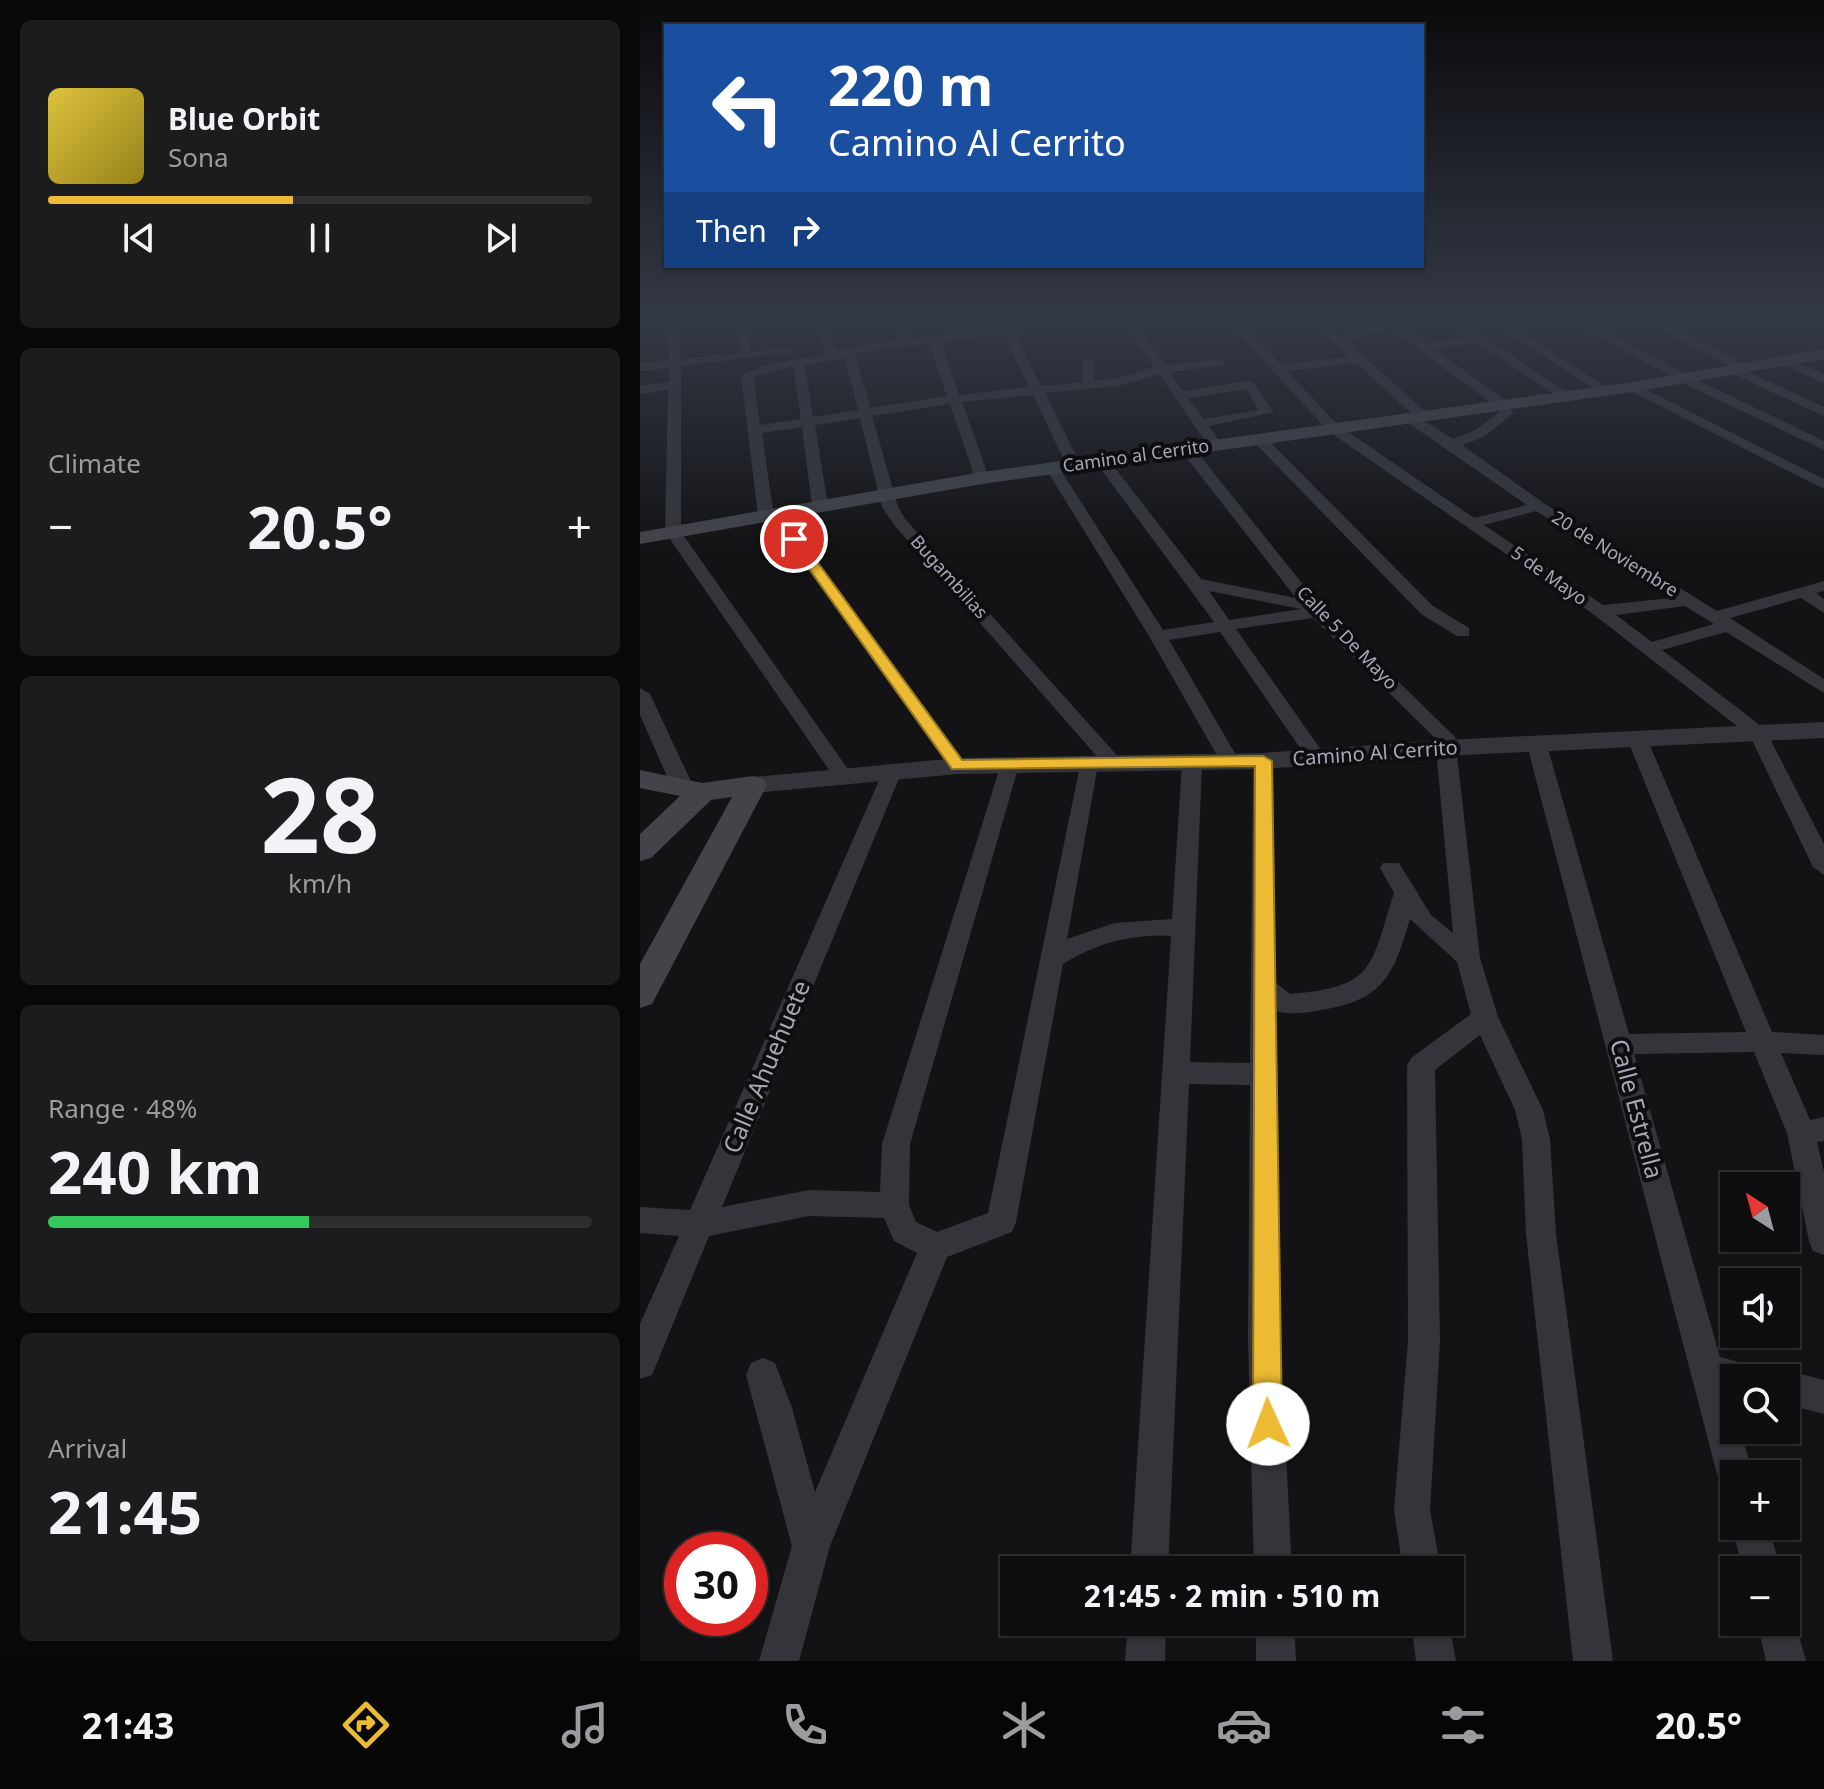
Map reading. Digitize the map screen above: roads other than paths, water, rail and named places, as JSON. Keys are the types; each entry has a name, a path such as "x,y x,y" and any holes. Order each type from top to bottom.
{"main road":[{"name":"Camino al Cerrito","path":"640,538 982,478 1586,394"},
{"name":"Camino Al Cerrito","path":"640,779 692,790 753,785"},
{"path":"640,995 753,785"},
{"path":"640,852 692,790"}],"street":[{"path":"675,394 673,532 843,776"},
{"path":"750,394 771,514 958,766"},
{"path":"804,394 820,505"},
{"name":"Bugambilias","path":"860,394 887,495 900,523 1115,765"},
{"path":"952,394 982,478"},
{"path":"756,430 1005,394"},
{"path":"1039,394 1074,466"},
{"path":"1190,394 1180,395 1215,445"},
{"path":"1200,424 1267,412 1255,394"},
{"name":"5 de Mayo","path":"1301,394 1333,428 1599,610 1758,733"},
{"name":"20 de Noviembre","path":"1393,394 1415,416 1539,506 1723,620 1824,687"},
{"path":"1454,444 1498,422 1506,413 1503,405 1487,394"},
{"path":"1562,394 1566,396"},
{"path":"1646,394 1824,485"},
{"path":"1715,394 1824,446"},
{"path":"1787,394 1824,412"},
{"path":"1258,438 1427,610 1463,632"},
{"name":"Calle 5 De Mayo","path":"1188,450 1314,609 1445,737 1444,748"},
{"path":"1103,462 1195,583 1316,757"},
{"path":"1053,469 1158,636 1230,762"},
{"path":"1472,523 1539,506"},
{"path":"1195,583 1314,609"},
{"path":"1649,648 1712,632 1723,620 1824,586"},
{"path":"1803,591 1824,608"},
{"path":"1599,610 1649,608 1689,600"},
{"path":"1158,636 1225,628 1314,609"},
{"path":"640,694 692,790"},
{"name":"Camino Al Cerrito","path":"753,785 958,766 1263,761 1444,748 1824,730"},
{"path":"1758,733 1824,867"},
{"path":"1638,741 1761,1042 1812,1131 1824,1241"},
{"name":"Calle Estrella","path":"1537,745 1731,1460"},
{"path":"1444,748 1468,958 1485,1017 1529,1110 1536,1139 1541,1234 1593,1661"},
{"path":"1263,761 1264,1337 1272,1556"},
{"path":"1150,1556 1192,763"},
{"path":"935,1247 905,1231 894,1205 896,1144 1009,765"},
{"path":"779,1661 811,1546 935,1247 1001,1222 1088,765"},
{"name":"Calle Ahuehuete","path":"640,1363 892,771"},
{"path":"1391,868 1433,932 1468,958"},
{"path":"1264,987 1285,1004 1336,1001 1361,992 1378,978 1406,893"},
{"path":"1050,960 1080,941 1113,930 1150,926 1183,928"},
{"path":"1420,1556 1412,1510 1424,1341 1421,1066 1485,1017"},
{"path":"1619,1044 1761,1042 1824,1045"},
{"path":"1175,1073 1264,1074"},
{"path":"640,1220 701,1224 809,1203 894,1205"},
{"path":"1707,1371 1720,1374"},
{"path":"763,1375 775,1408 811,1546"},
{"path":"1800,1391 1824,1397"},
{"path":"1145,1661 1146,1636"},
{"path":"1275,1636 1276,1661"},
{"path":"1432,1636 1436,1661"},
{"path":"1780,1636 1786,1661"}]}
